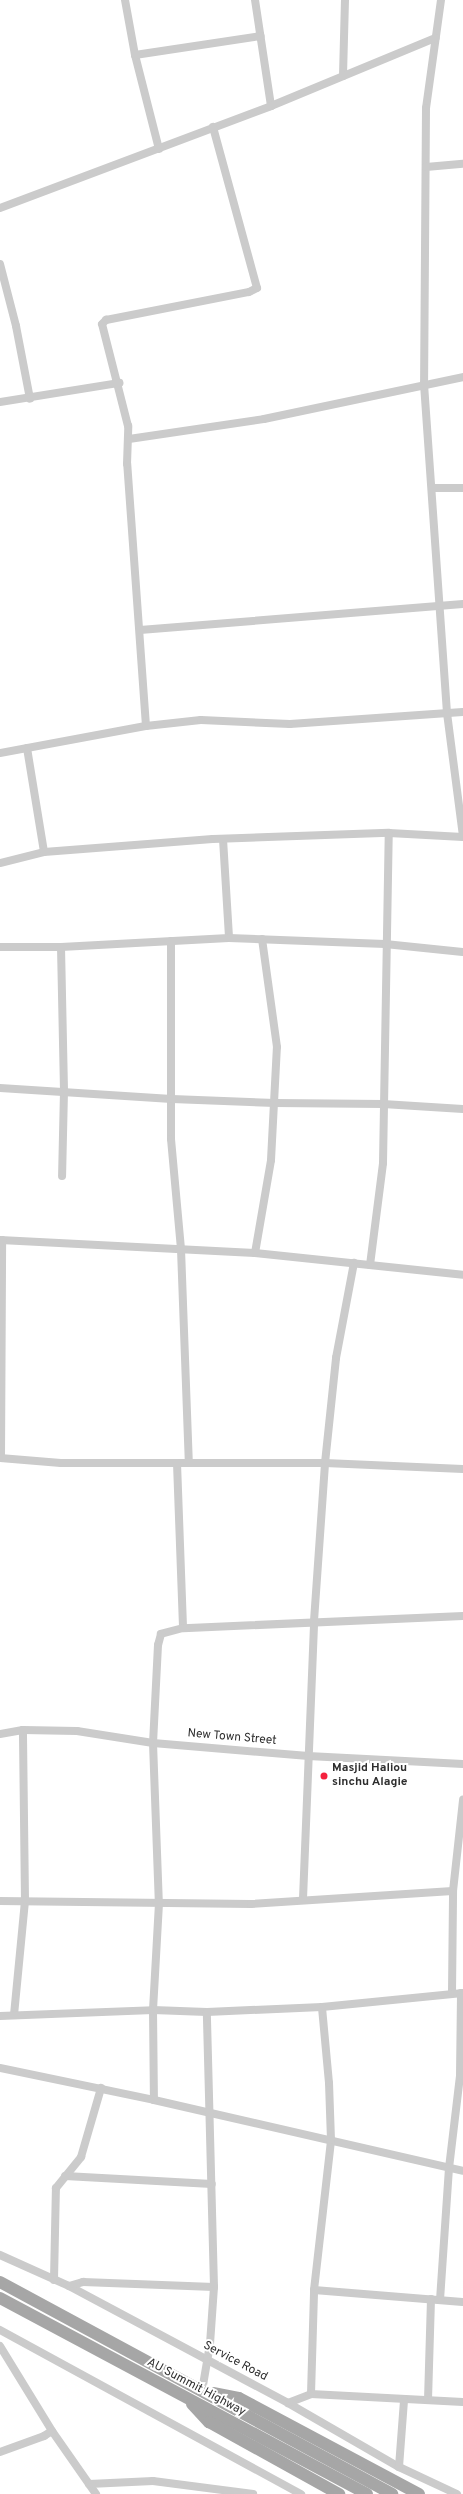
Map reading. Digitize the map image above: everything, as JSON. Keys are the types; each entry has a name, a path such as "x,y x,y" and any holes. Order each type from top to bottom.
{"main road":[{"name":"AU Summit Highway","path":"0,2282 392,2494"},
{"name":"AU Summit Highway","path":"0,2298 367,2494"},
{"path":"207,2393 222,2394 239,2398 419,2494"},
{"path":"189,2400 196,2411 209,2422 339,2494"}],"street":[{"path":"124,0 135,55 159,149"},
{"path":"256,0 271,106"},
{"path":"343,76 345,0"},
{"path":"0,863 44,852 223,839 389,834 463,837 448,713 438,604 432,488 424,384 426,108 441,0"},
{"path":"135,55 261,36"},
{"path":"0,208 271,106 435,38"},
{"path":"146,726 127,464 129,439 128,426 119,383 102,329 102,324 106,320 250,292 257,288 214,128"},
{"path":"426,167 463,164"},
{"path":"0,264 16,326 30,399"},
{"path":"129,439 264,419 424,384 463,377"},
{"path":"0,402 30,399 119,383"},
{"path":"432,488 463,488"},
{"path":"140,630 438,604 463,604"},
{"path":"0,753 146,726 201,720 290,724 463,712"},
{"path":"27,748 44,852"},
{"path":"370,1265 383,1163 385,944 389,834"},
{"path":"223,839 229,938"},
{"path":"0,947 61,947 229,938 385,944 463,952"},
{"path":"255,1254 271,1160 277,1047 262,939"},
{"path":"171,941 171,1139 182,1249 189,1462"},
{"path":"61,947 64,1091 62,1176"},
{"path":"0,1088 172,1099 275,1103 384,1104 463,1109"},
{"path":"463,1275 255,1254 1,1240 0,1458 62,1463 325,1463 463,1469"},
{"path":"303,1899 314,1622 325,1463 336,1358 354,1263"},
{"path":"177,1463 183,1628"},
{"path":"154,2100 153,2010 159,1903 153,1743 158,1645 161,1634 183,1628 463,1616"},
{"path":"14,2015 25,1900 23,1730"},
{"name":"New Town Street","path":"0,1734 23,1730 77,1731 153,1743 308,1756 463,1764"},
{"path":"452,1993 453,1891 459,1874 463,1800"},
{"path":"0,1901 25,1900 251,1904 303,1899 453,1891"},
{"path":"0,2016 153,2010 207,2012 322,2008 462,1993 460,2076 449,2168 440,2300"},
{"path":"311,2394 314,2290 331,2140 329,2083 322,2008"},
{"path":"207,2012 211,2115 214,2287 207,2393"},
{"path":"0,2068 101,2088 211,2115 331,2140 463,2171"},
{"path":"54,2280 56,2188 81,2157 101,2088"},
{"path":"65,2176 212,2184"},
{"name":"Service Road","path":"0,2255 68,2286 288,2404 399,2467 457,2494"},
{"path":"68,2286 83,2282 214,2287"},
{"path":"314,2290 463,2302"},
{"path":"428,2400 431,2300"},
{"path":"0,2330 301,2494"},
{"path":"0,2346 52,2431 96,2494"},
{"path":"288,2404 311,2394 463,2402"},
{"path":"399,2467 404,2400"},
{"path":"0,2452 44,2436 52,2431"},
{"path":"89,2484 153,2481 253,2494"}],"place":[{"name":"Masjid Haliou sinchu Alagie","path":"324,1776"}]}
